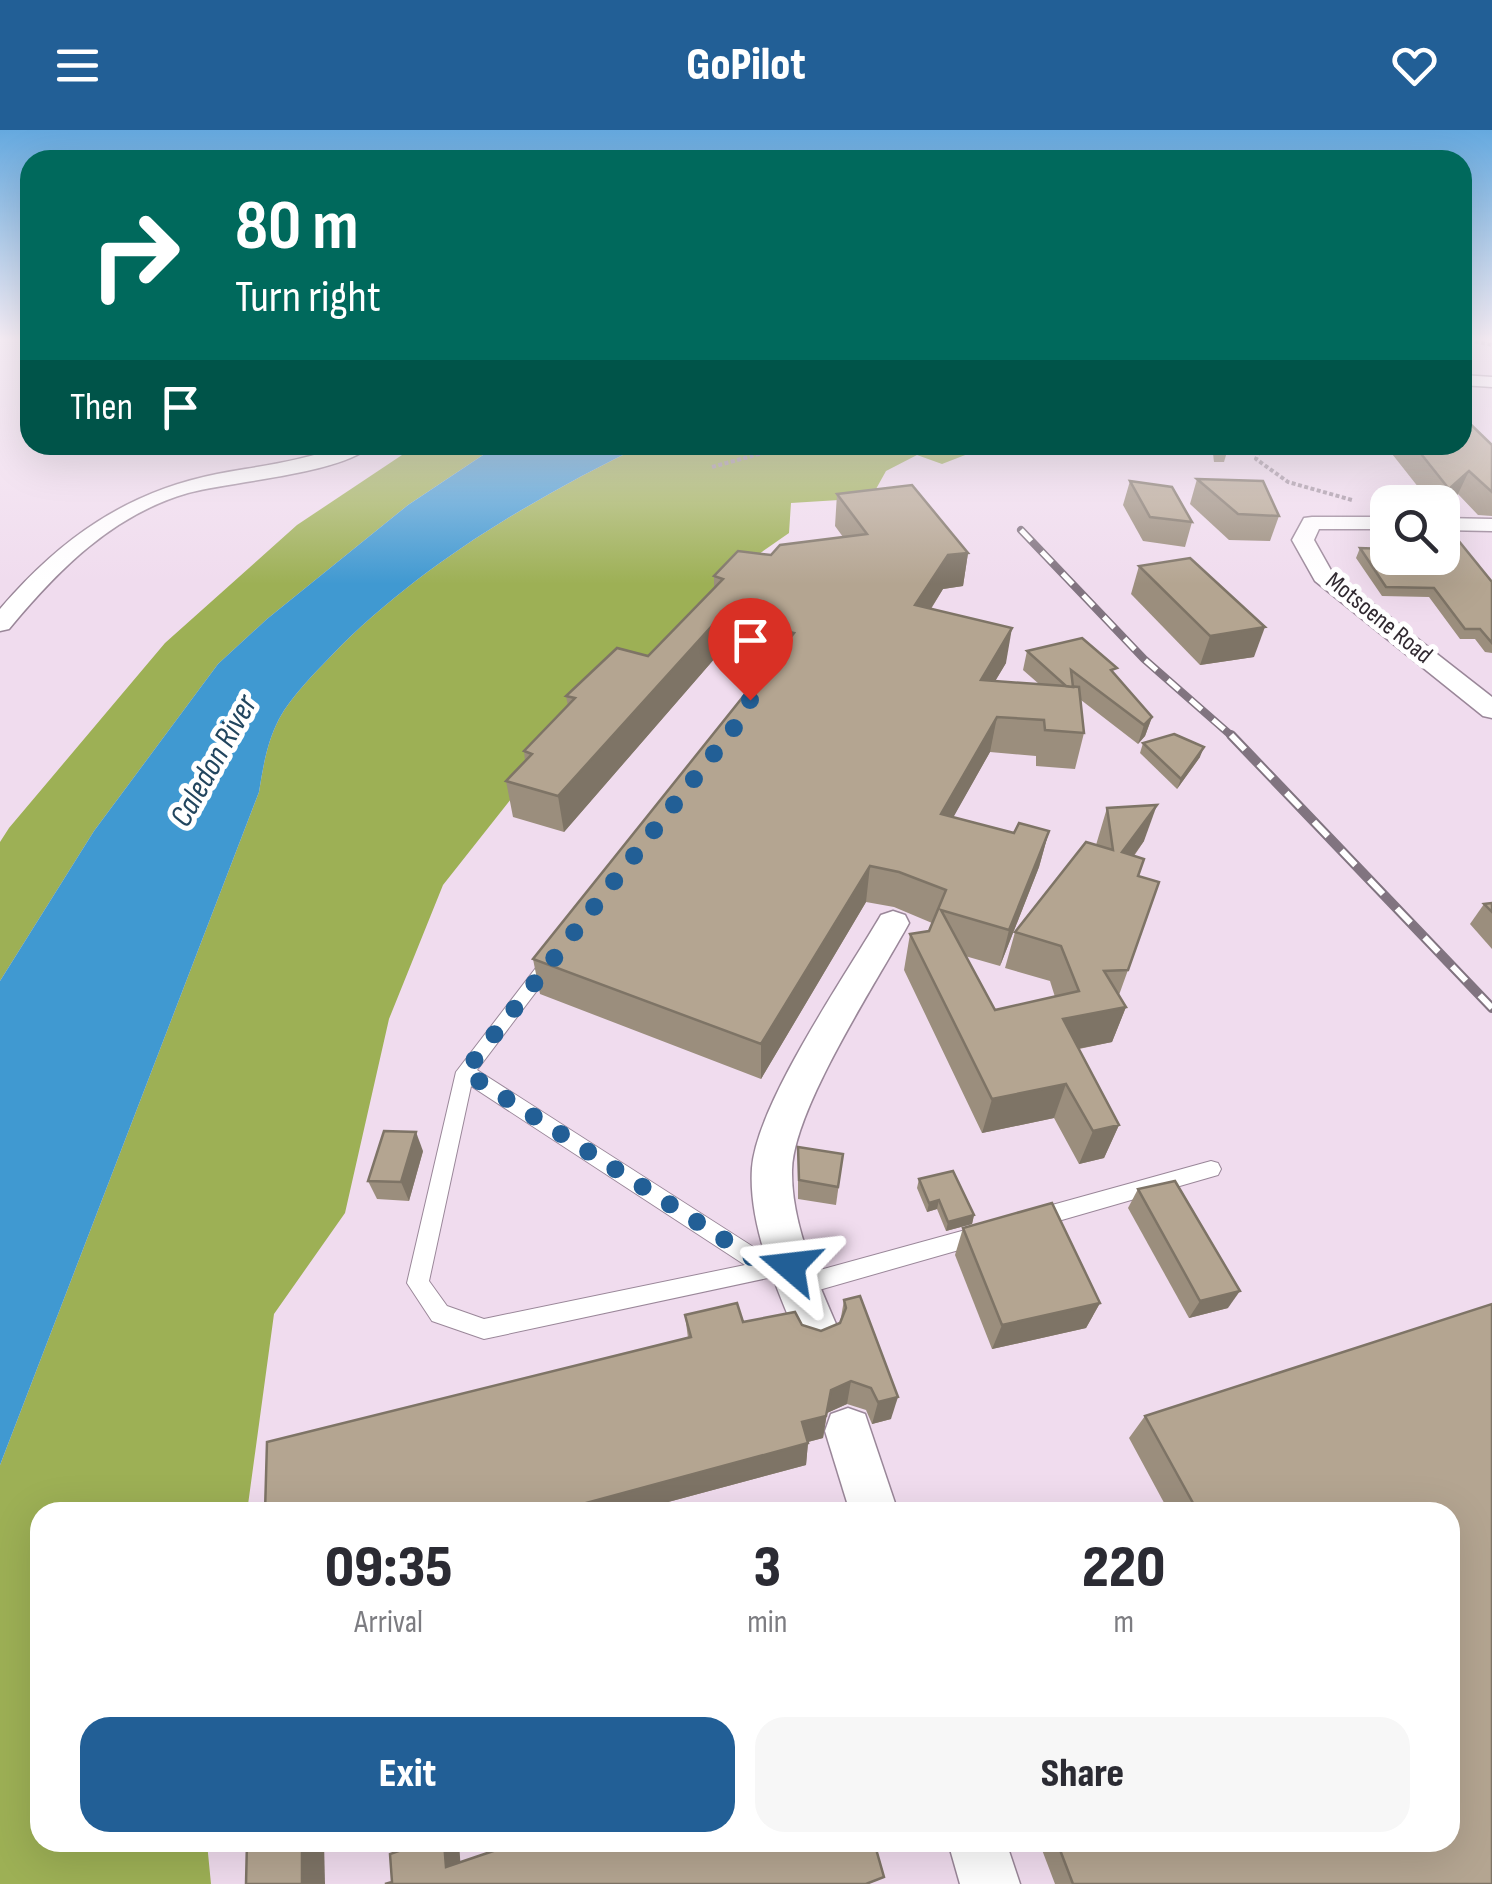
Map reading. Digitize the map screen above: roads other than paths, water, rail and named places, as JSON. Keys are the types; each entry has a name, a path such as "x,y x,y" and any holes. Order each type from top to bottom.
{"street":[{"path":"0,624 54,561 118,515 174,491 304,465 333,455"},
{"name":"Motsoene Road","path":"1370,523 1312,523 1303,540 1323,576 1492,710"},
{"path":"1460,524 1492,524"},
{"path":"817,1331 786,1274 772,1167 789,1112 893,923"},
{"path":"848,1431 871,1502"},
{"path":"980,1852 990,1884"}],"lane":[{"path":"566,941 465,1072 418,1283 440,1314 484,1329 786,1274 1211,1169"},
{"path":"465,1072 786,1274"}],"water":[{"name":"Caledon River","path":"483,455 624,455 519,511 440,563 333,654 284,710 268,746 259,792 0,1465 0,981 94,831 218,664 267,619 408,505"}],"railway":[{"path":"1021,530 1144,659 1233,737"},
{"path":"1233,737 1492,1008"}]}
